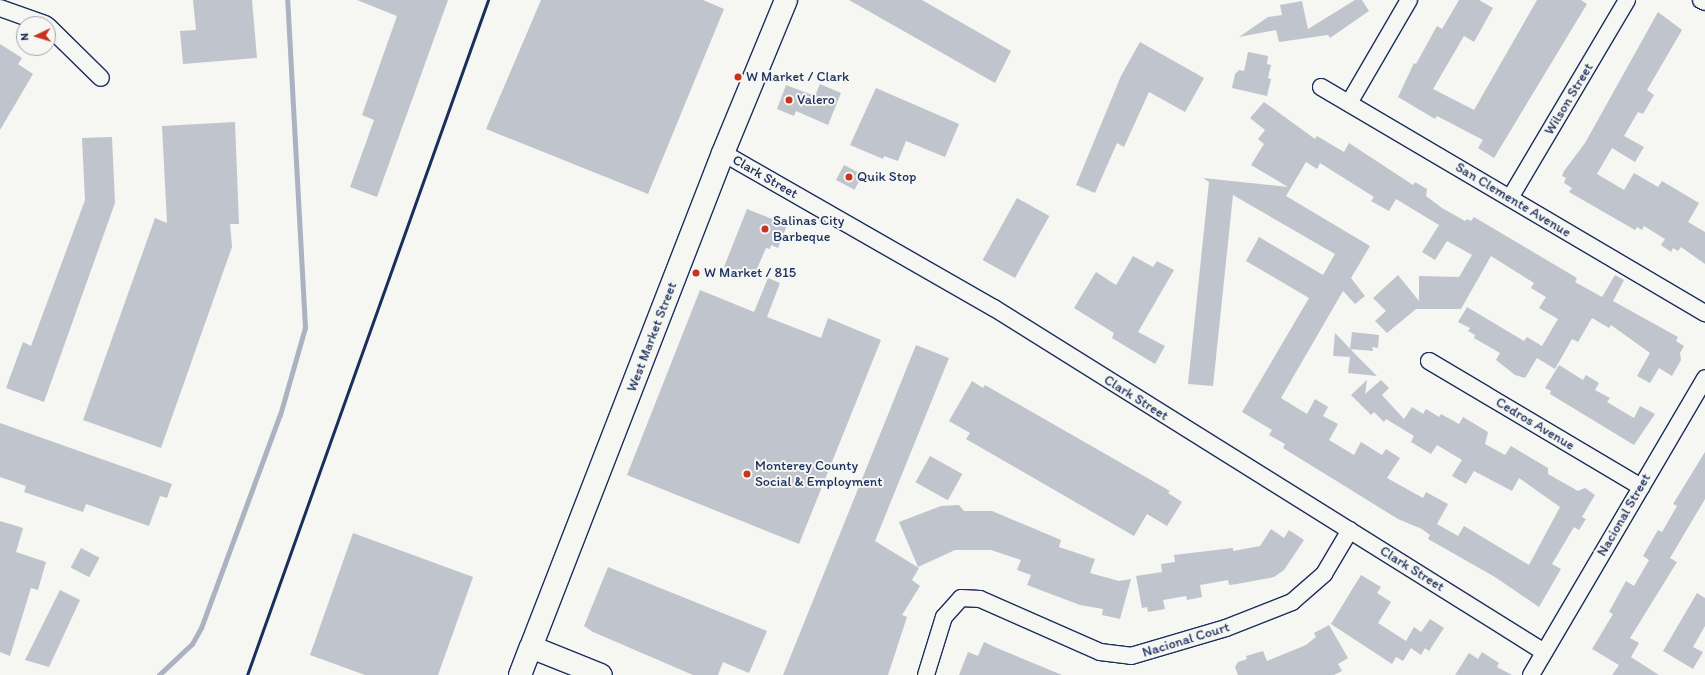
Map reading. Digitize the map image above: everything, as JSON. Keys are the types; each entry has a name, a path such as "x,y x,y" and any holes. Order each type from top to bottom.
{"main road":[{"name":"West Market Street","path":"520,675 723,153 786,0"},
{"path":"531,647 601,675"}],"street":[{"path":"1350,103 1409,0"},
{"name":"Wilson Street","path":"1510,198 1627,0"},
{"path":"1701,0 1705,2"},
{"path":"0,8 22,16"},
{"path":"56,34 101,78"},
{"name":"San Clemente Avenue","path":"1321,87 1705,313"},
{"name":"Clark Street","path":"723,153 994,308 1544,652"},
{"name":"Cedros Avenue","path":"1429,361 1641,487"},
{"name":"Nacional Street","path":"1544,652 1705,378"},
{"name":"Nacional Court","path":"926,675 944,618 952,605 961,598 980,599 1100,652 1137,655 1240,622 1292,602 1324,574 1350,530"},
{"path":"1532,675 1544,652"}],"building":[{"path":"193,0 252,0 257,58 183,64 180,31 196,30"},
{"path":"357,0 448,0 377,197 350,187 374,120 362,115 397,16"},
{"path":"541,0 703,0 724,9 648,194 486,129"},
{"path":"849,0 922,0 1011,51 995,83"},
{"path":"1355,0 1362,0 1369,11 1330,38 1328,35 1279,42 1276,30 1239,37 1268,17 1282,15 1280,5 1302,1 1308,29"},
{"path":"1459,0 1479,0 1493,8 1474,42 1464,36 1433,89 1474,110 1537,0 1581,0 1587,4 1494,158 1478,148 1483,140 1437,116 1435,119 1398,97 1414,63 1416,64 1437,26 1442,29"},
{"path":"1658,12 1682,30 1647,90 1654,95 1643,114 1638,112 1624,136 1644,147 1635,162 1612,148 1597,174 1624,190 1634,173 1658,187 1662,181 1699,203 1688,222 1705,232 1705,264 1681,247 1678,251 1673,248 1671,252 1661,245 1665,239 1644,226 1642,230 1637,227 1635,230 1569,192 1572,188 1564,183 1566,178 1562,176 1564,171 1585,143"},
{"path":"1140,42 1204,78 1185,112 1149,92 1124,147 1117,143 1095,193 1076,185 1121,76"},
{"path":"0,44 16,54 16,56 22,58 18,64 33,74 0,130"},
{"path":"1248,52 1268,56 1267,64 1271,65 1268,78 1271,79 1267,96 1232,88 1235,74 1239,70 1244,71"},
{"path":"820,84 841,93 828,125 796,111 794,116 777,109 786,85 815,96"},
{"path":"876,88 959,124 945,157 906,141 898,161 884,156 883,159 850,145"},
{"path":"1264,102 1315,139 1317,136 1344,152 1349,143 1413,185 1415,182 1427,189 1426,196 1442,208 1465,221 1467,219 1471,221 1474,217 1577,278 1575,282 1602,297 1615,275 1624,280 1613,301 1678,337 1676,341 1684,346 1680,353 1681,360 1672,376 1659,368 1650,383 1637,376 1650,353 1611,325 1609,328 1592,318 1578,342 1572,339 1555,369 1537,358 1525,378 1515,375 1496,360 1500,353 1474,338 1475,335 1468,331 1470,328 1458,322 1467,307 1524,341 1527,337 1542,346 1558,319 1539,308 1546,297 1531,288 1534,283 1491,256 1461,309 1416,309 1387,333 1375,321 1386,311 1373,298 1398,275 1419,301 1419,276 1459,277 1472,255 1447,241 1435,260 1422,252 1439,225 1396,199 1389,211 1371,201 1374,197 1320,163 1317,169 1306,162 1286,196 1370,246 1351,278 1365,296 1355,304 1343,291 1281,398 1307,414 1315,399 1328,407 1323,416 1338,424 1329,440 1354,455 1361,442 1382,455 1386,449 1400,458 1387,478 1423,498 1426,492 1448,504 1437,524 1458,536 1464,526 1529,565 1560,507 1519,478 1512,491 1474,471 1466,484 1452,476 1462,460 1437,445 1431,454 1411,442 1414,436 1386,419 1384,422 1374,412 1371,415 1351,395 1367,380 1365,394 1381,380 1389,388 1382,395 1404,419 1412,407 1423,414 1426,409 1439,417 1441,414 1459,424 1463,417 1488,432 1485,444 1505,455 1511,446 1548,468 1548,474 1578,491 1585,488 1595,495 1582,517 1586,519 1579,530 1574,527 1552,564 1561,569 1539,607 1495,577 1428,539 1430,535 1422,529 1398,519 1283,448 1285,444 1269,435 1272,430 1242,412 1309,298 1246,261 1259,237 1323,275 1335,254 1233,195 1213,386 1188,384 1209,182 1203,178 1288,187 1251,165 1264,144 1258,139 1265,130 1250,118"},
{"path":"235,122 239,224 230,224 232,247 161,448 83,420 155,218 167,223 162,126"},
{"path":"112,137 115,203 44,402 6,388 23,342 31,346 85,200 82,138"},
{"path":"844,165 863,175 855,190 836,180"},
{"path":"1017,198 1049,216 1015,278 983,260"},
{"path":"747,209 787,225 778,248 771,245 770,249 766,248 753,278 724,267"},
{"path":"1133,256 1153,267 1157,261 1174,270 1138,332 1165,346 1155,364 1112,338 1114,333 1074,308 1096,272 1116,285"},
{"path":"768,278 780,283 767,317 821,338 828,318 881,340 799,544 627,475 700,290 754,312"},
{"path":"1352,332 1379,335 1378,348 1372,347 1373,351 1350,349"},
{"path":"1335,333 1377,376 1348,373 1350,357 1333,356"},
{"path":"916,345 949,358 875,541 919,568 912,580 920,586 902,615 907,617 888,675 783,675"},
{"path":"1559,365 1583,380 1586,375 1599,383 1595,390 1610,398 1607,402 1634,418 1640,406 1655,414 1634,445 1550,394 1551,391 1545,388"},
{"path":"972,381 983,388 985,385 1170,491 1168,493 1182,502 1167,526 1147,514 1134,536 966,439 970,433 949,421"},
{"path":"0,423 172,484 167,498 160,496 149,526 86,504 83,512 24,492 26,486 0,477"},
{"path":"1705,452 1705,499 1670,558 1677,562 1630,638 1639,643 1631,657 1659,675 1612,675 1619,665 1592,649 1613,614 1609,612 1626,581 1634,586 1649,560 1643,556 1658,530 1662,532 1677,506 1673,504"},
{"path":"930,456 962,474 948,500 915,482"},
{"path":"959,505 964,511 992,511 1061,540 1059,547 1095,559 1090,573 1119,581 1131,579 1120,619 1102,615 1103,609 1080,605 1027,585 1031,575 1017,570 1021,560 991,550 955,550 918,567 899,522 941,506"},
{"path":"0,521 23,528 16,552 46,562 38,590 31,588 10,656 0,652"},
{"path":"1271,529 1284,538 1289,530 1304,540 1284,570 1274,577 1229,585 1228,580 1200,585 1202,597 1187,600 1186,596 1163,600 1165,609 1148,612 1147,607 1142,608 1136,576 1162,572 1161,564 1175,562 1174,555 1233,548 1233,551 1260,546"},
{"path":"353,533 473,577 438,675 365,675 310,655"},
{"path":"81,548 100,558 89,577 71,567"},
{"path":"608,567 767,631 749,673 723,662 718,675 693,675 593,632 584,626"},
{"path":"1361,575 1381,587 1377,593 1391,602 1378,623 1406,641 1414,627 1421,632 1430,619 1444,628 1429,651 1425,648 1421,655 1411,648 1403,661 1396,657 1392,664 1331,624"},
{"path":"60,590 80,600 49,667 25,660"},
{"path":"1697,593 1705,598 1705,626 1693,647 1703,652 1693,669 1663,651"},
{"path":"1329,625 1348,658 1338,664 1342,671 1334,675 1238,675 1235,667 1238,662 1247,659 1246,656 1263,651 1267,661 1306,645 1316,637 1314,633"},
{"path":"984,642 1062,675 959,675 968,652 978,656"},
{"path":"1482,652 1499,663 1497,667 1512,675 1455,675 1469,653 1478,659"}],"waterway":[{"path":"159,675 192,644 201,628 280,415 305,328 287,0"}],"railway":[{"path":"247,675 488,0"}],"place":[{"name":"W Market / Clark","path":"738,77"},
{"name":"Valero","path":"789,100"},
{"name":"Quik Stop","path":"849,177"},
{"name":"Salinas City Barbeque","path":"765,229"},
{"name":"W Market / 815","path":"696,273"},
{"name":"Monterey County Social & Employment","path":"747,474"}]}
